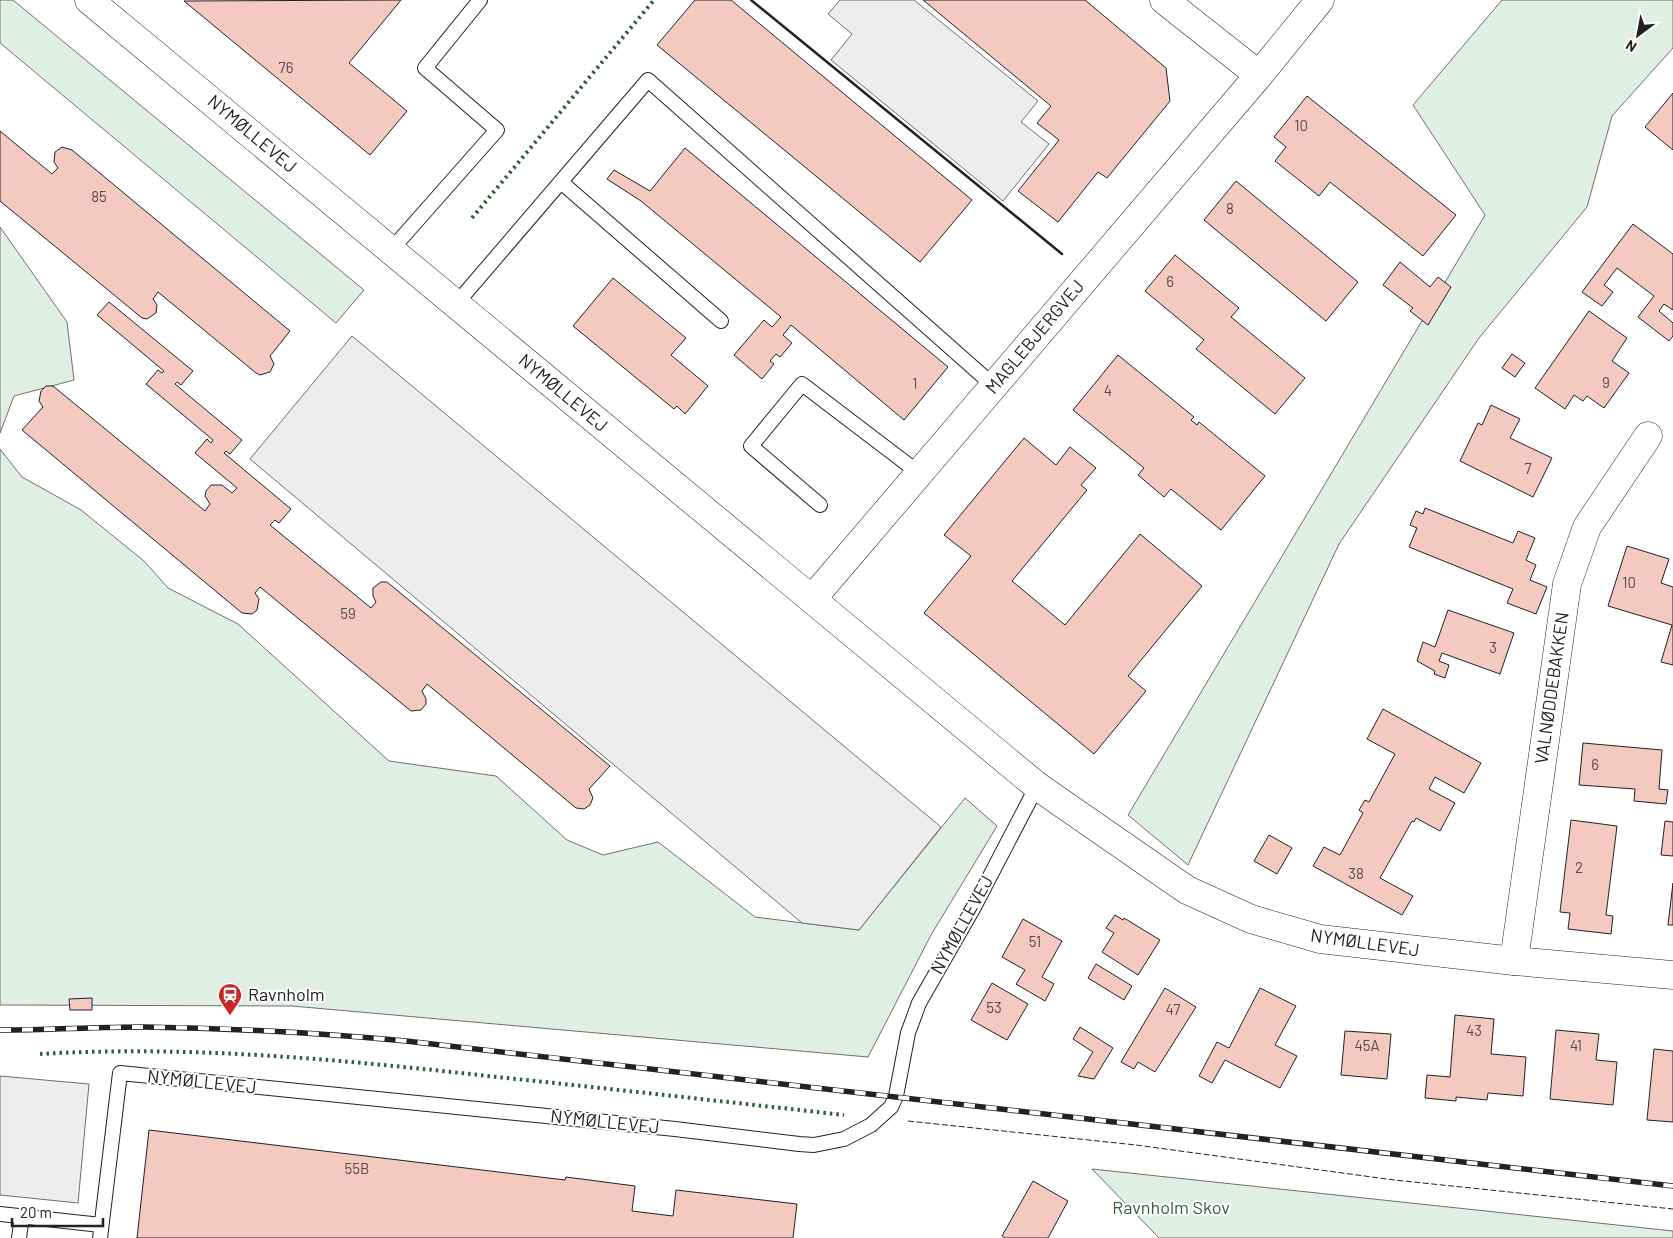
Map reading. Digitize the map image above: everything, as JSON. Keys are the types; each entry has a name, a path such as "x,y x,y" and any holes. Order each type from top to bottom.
{"street":[{"name":"NYMØLLEVEJ","path":"89,0 1037,786 1187,890 1251,919 1320,939 1514,961 1673,975"},
{"path":"1164,0 1259,75"},
{"name":"MAGLEBJERGVEJ","path":"812,599 1259,75 1320,0"},
{"name":"VALNØDDEBAKKEN","path":"1514,961 1567,584 1587,527 1648,436"}],"lane":[{"path":"391,250 496,130 425,68 480,0"},
{"path":"456,304 648,80 994,386"},
{"path":"561,182 721,321"},
{"path":"820,505 750,446 802,384 919,473"},
{"name":"NYMØLLEVEJ","path":"100,1232 120,1073 676,1129 806,1144 829,1143 858,1133 871,1125 891,1106 896,1096 908,1033 919,1003 974,907 1037,786"},
{"path":"0,1214 22,1216 100,1232"},
{"path":"19,1238 22,1216"}],"green space":[{"path":"0,0 13,0 364,290 336,323 0,43"},
{"path":"1502,0 1673,0 1673,48 1612,116 1587,207 1479,338 1339,544 1188,865 1128,815 1485,215 1413,105"},
{"path":"0,227 67,322 74,380 14,396 0,433"},
{"path":"0,449 22,477 81,510 144,561 168,588 238,624 389,761 496,776 567,840 603,855 658,842 755,917 859,930 965,798 997,826 931,935 868,1057 292,1006 0,1005"},
{"name":"Ravnholm Skov","path":"1092,1169 1673,1231 1673,1238 1159,1238"}],"shaded area":[{"path":"840,0 914,0 1038,101 1021,122 1049,144 1003,201 831,60 852,34 828,14"},
{"path":"352,336 941,827 859,930 802,923 250,459"},
{"path":"0,1076 89,1084 78,1203 0,1195"}],"building":[{"path":"401,0 349,63 407,111 370,155 184,1"},
{"path":"695,0 731,0 972,200 920,262 657,45"},
{"path":"923,0 1085,0 1166,68 1170,101 1107,178 1098,172 1058,222 1018,191 1059,140 1037,123 1051,106"},
{"path":"1673,93 1673,150 1645,127"},
{"path":"1307,96 1456,215 1423,256 1330,182 1319,196 1275,161 1286,147 1274,137"},
{"path":"0,131 52,174 58,168 54,162 55,152 62,147 72,150 290,331 270,356 274,364 270,372 260,375 256,373 158,292 153,299 157,305 156,313 147,319 142,318 0,201"},
{"path":"685,148 948,367 904,420 791,325 783,335 792,343 780,357 776,354 770,361 774,364 762,379 734,355 764,320 772,327 781,317 641,201 607,179 614,170 650,191"},
{"path":"1236,181 1358,282 1326,321 1204,220"},
{"path":"1633,224 1673,254 1673,310 1664,304 1659,311 1673,323 1673,336 1669,341 1638,317 1654,296 1617,268 1604,285 1613,292 1602,306 1582,292"},
{"path":"1175,255 1239,308 1231,317 1305,378 1275,414 1196,349 1204,340 1145,291"},
{"path":"1400,262 1430,287 1438,277 1451,287 1428,325 1410,311 1413,308 1383,285"},
{"path":"613,278 686,338 671,355 708,386 685,414 677,406 674,409 573,326"},
{"path":"109,302 193,371 181,385 177,382 175,384 242,440 230,454 226,451 224,453 291,509 279,523 275,520 270,525 371,608 376,602 373,596 373,588 381,582 387,582 610,766 589,789 593,798 590,805 584,809 576,808 427,684 422,691 426,704 421,710 411,711 260,587 255,593 259,599 257,610 252,614 242,613 22,430 43,407 39,401 41,391 46,386 53,386 205,511 210,504 205,496 206,491 211,485 222,485 232,493 237,488 195,453 207,439 211,443 213,440 146,384 158,370 162,373 164,371 97,315"},
{"path":"1589,311 1627,338 1612,361 1629,373 1604,408 1587,396 1583,401 1574,395 1565,409 1535,388"},
{"path":"1512,354 1525,363 1515,377 1502,368"},
{"path":"1118,355 1194,417 1191,420 1197,425 1199,422 1265,476 1221,530 1171,489 1164,497 1138,475 1144,468 1073,410"},
{"path":"1491,405 1520,419 1510,438 1552,458 1533,497 1460,461 1478,423 1482,425"},
{"path":"1024,438 1056,465 1070,447 1096,468 1081,485 1087,490 1012,581 1065,625 1140,534 1202,586 1128,676 1146,691 1094,754 924,613 971,556 944,535"},
{"path":"1425,508 1513,543 1518,531 1535,538 1526,560 1536,565 1530,580 1547,587 1536,614 1507,603 1513,589 1409,547 1417,528 1410,525 1416,511 1423,514"},
{"path":"1627,546 1669,559 1661,583 1673,587 1673,665 1661,662 1672,625 1608,606"},
{"path":"1448,610 1514,633 1500,674 1442,653 1439,661 1449,665 1445,678 1434,674 1435,671 1417,661 1423,642 1435,647"},
{"path":"1383,709 1481,763 1464,793 1435,777 1429,789 1455,803 1440,831 1416,818 1414,822 1412,821 1380,878 1413,896 1402,915 1313,866 1324,847 1340,855 1363,813 1359,810 1365,800 1369,802 1395,754 1367,739"},
{"path":"1583,743 1662,750 1659,789 1668,790 1666,804 1634,801 1635,789 1579,785"},
{"path":"1571,820 1617,826 1606,915 1613,916 1611,934 1568,929 1570,913 1560,912"},
{"path":"1665,821 1673,822 1673,856 1661,855"},
{"path":"1269,835 1292,848 1277,874 1254,861"},
{"path":"1673,883 1673,925 1668,925"},
{"path":"1115,915 1123,920 1124,918 1160,940 1138,975 1102,952 1114,933 1106,928"},
{"path":"1023,919 1062,941 1042,977 1054,984 1045,1001 1016,984 1025,970 1002,957"},
{"path":"1096,964 1132,986 1124,1000 1088,978"},
{"path":"992,983 1028,1004 1007,1040 971,1020"},
{"path":"1165,988 1196,1007 1155,1072 1138,1062 1134,1069 1121,1062"},
{"path":"1260,988 1296,1006 1275,1045 1297,1056 1280,1088 1225,1060 1212,1083 1199,1076 1217,1042 1229,1048"},
{"path":"92,998 92,1010 70,1010 69,999"},
{"path":"1455,1015 1494,1019 1491,1054 1526,1057 1523,1096 1488,1093 1487,1100 1456,1097 1456,1101 1425,1098 1427,1075 1450,1077"},
{"path":"1080,1027 1113,1048 1094,1079 1078,1076 1093,1052 1073,1039"},
{"path":"1556,1030 1599,1034 1596,1060 1617,1062 1613,1105 1550,1099"},
{"path":"1345,1031 1391,1034 1387,1079 1341,1075"},
{"path":"1654,1049 1673,1051 1673,1122 1647,1120"},
{"path":"149,1130 565,1180 566,1177 635,1186 632,1211 673,1216 676,1190 797,1204 793,1238 137,1238"},
{"path":"1033,1181 1068,1201 1048,1238 1005,1238 1002,1236"}],"railway":[{"path":"0,1030 126,1027 177,1028 275,1031 406,1041 1673,1186"}],"hedge":[{"path":"472,218 654,0"},
{"path":"40,1054 155,1051 326,1060 844,1115"}],"fence":[{"path":"908,1121 1136,1145 1394,1180 1673,1209"}],"wall":[{"path":"751,0 1062,254"}],"place":[{"name":"Ravnholm","path":"230,1016"}]}
